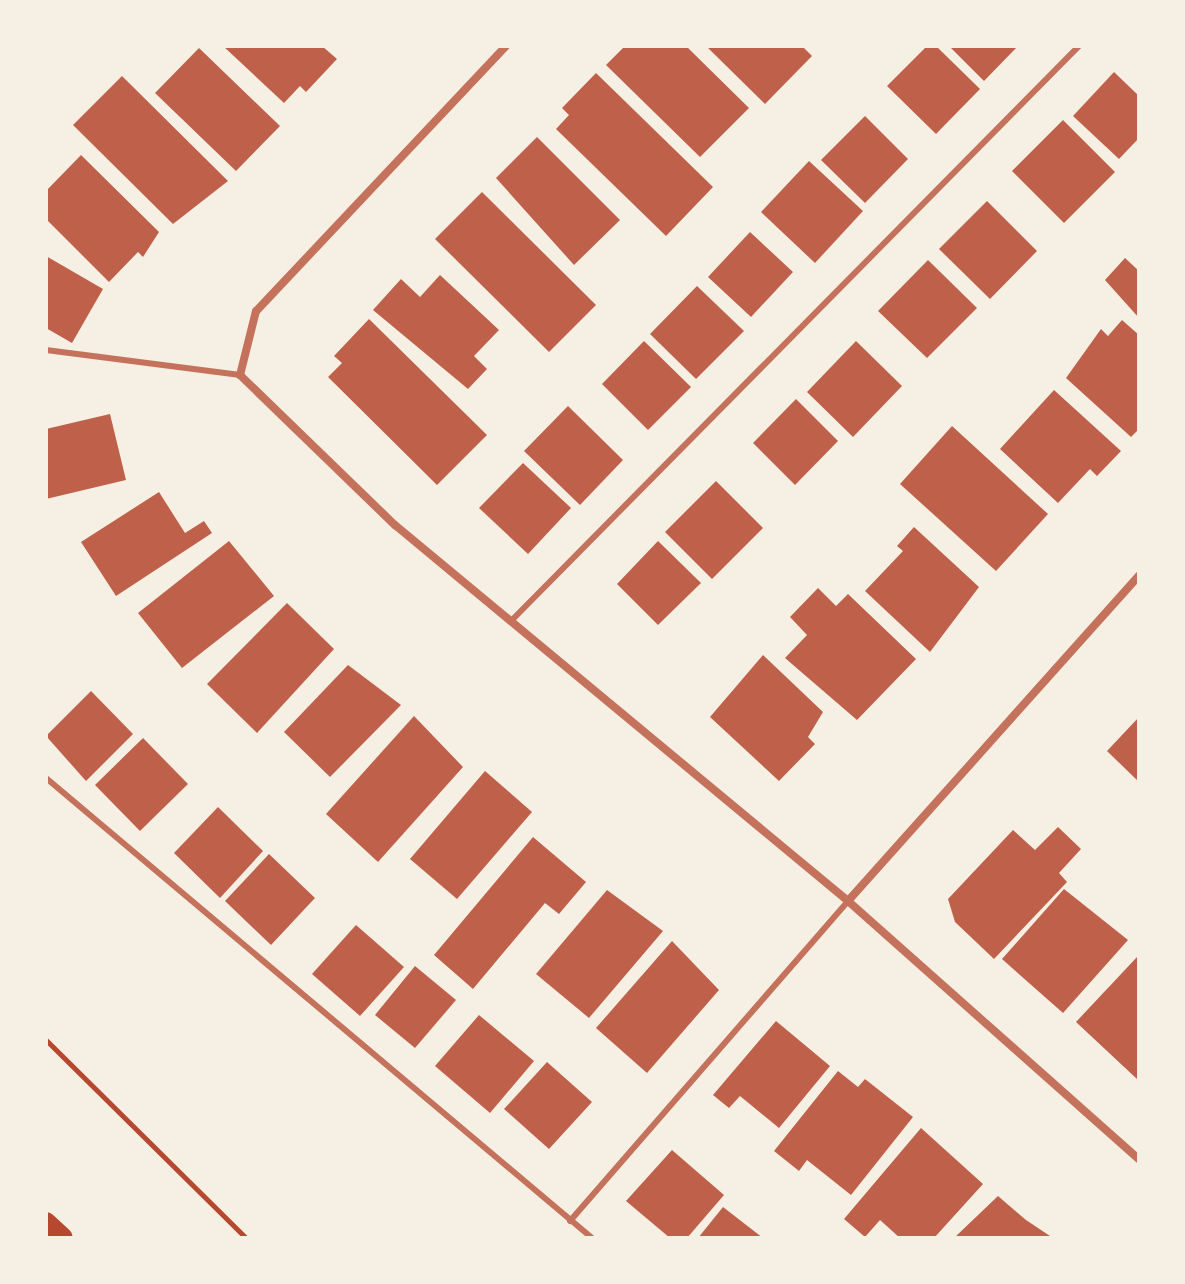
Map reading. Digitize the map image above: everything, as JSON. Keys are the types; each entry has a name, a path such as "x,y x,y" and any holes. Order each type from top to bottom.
{"main road":[{"path":"46,1222 63,1238"}],"street":[{"path":"506,46 256,311 240,375 395,525 848,901 1139,1159"},
{"path":"848,901 1139,575"}],"lane":[{"path":"511,621 1079,46"},
{"path":"46,350 240,375"},
{"path":"46,778 592,1238"},
{"path":"570,1221 848,901"}],"path":[{"path":"46,1040 246,1238"}],"building":[{"path":"223,46 322,46 337,59 306,92 300,86 284,103"},
{"path":"625,46 686,46 749,108 700,157 606,65"},
{"path":"706,46 802,46 812,56 765,104"},
{"path":"927,46 936,46 980,89 936,134 887,86"},
{"path":"949,46 1018,46 984,81"},
{"path":"199,48 280,126 236,171 155,93"},
{"path":"1114,72 1139,96 1139,138 1119,159 1073,116"},
{"path":"596,73 713,187 666,236 556,129 569,115 562,108"},
{"path":"122,76 228,181 173,224 73,125"},
{"path":"865,116 908,159 865,203 821,160"},
{"path":"1063,120 1115,172 1064,223 1012,171"},
{"path":"537,137 620,220 574,265 496,178"},
{"path":"81,155 159,232 143,257 138,252 109,282 46,219 46,191"},
{"path":"809,161 863,211 815,263 761,212"},
{"path":"482,192 596,305 549,352 435,239"},
{"path":"987,201 1037,251 990,299 939,249"},
{"path":"750,232 793,272 751,317 708,277"},
{"path":"46,256 103,289 72,343 46,328"},
{"path":"1125,258 1139,271 1139,318 1105,280"},
{"path":"928,260 977,308 927,358 878,311"},
{"path":"440,275 499,330 474,356 487,369 468,389 373,310 401,279 420,297"},
{"path":"697,286 744,331 696,379 650,334"},
{"path":"369,319 487,435 437,485 328,377 342,363 334,356"},
{"path":"1122,320 1139,335 1139,429 1131,437 1066,378 1101,329 1108,336"},
{"path":"644,341 691,387 648,430 602,384"},
{"path":"856,341 902,386 853,437 807,392"},
{"path":"1054,390 1121,451 1097,476 1090,469 1058,503 1000,449"},
{"path":"796,399 838,441 795,485 753,443"},
{"path":"568,406 623,460 580,505 524,451"},
{"path":"110,414 126,480 46,499 46,429"},
{"path":"952,426 1048,514 996,571 900,484"},
{"path":"523,463 571,508 528,554 479,508"},
{"path":"716,481 763,528 712,579 665,532"},
{"path":"159,492 185,533 204,521 212,533 116,596 81,542"},
{"path":"914,527 979,587 930,652 865,591 903,551 897,546"},
{"path":"229,541 274,596 182,668 138,613"},
{"path":"658,541 701,583 658,625 617,584"},
{"path":"818,588 836,606 848,594 916,659 857,720 785,658 807,635 790,617"},
{"path":"287,603 334,649 257,733 207,684"},
{"path":"763,655 823,712 808,737 815,744 779,781 710,717"},
{"path":"348,665 401,705 330,777 284,732"},
{"path":"91,691 133,734 86,781 46,736"},
{"path":"414,716 463,767 378,862 326,814"},
{"path":"1139,717 1139,782 1107,751"},
{"path":"143,738 188,784 140,831 95,785"},
{"path":"485,771 532,812 457,899 410,859"},
{"path":"218,807 263,851 220,898 174,853"},
{"path":"1058,827 1081,849 1059,873 1067,882 994,959 955,922 948,899 1013,830 1035,850"},
{"path":"533,837 586,882 559,914 545,903 473,989 434,955"},
{"path":"269,854 315,898 271,945 225,901"},
{"path":"1064,889 1128,940 1063,1013 1002,959"},
{"path":"607,890 663,931 589,1018 536,974"},
{"path":"356,925 404,967 360,1016 312,974"},
{"path":"672,941 719,990 647,1073 596,1028"},
{"path":"1137,957 1139,1077 1137,1079 1076,1022"},
{"path":"415,966 456,1000 415,1048 375,1015"},
{"path":"479,1015 534,1061 490,1113 435,1066"},
{"path":"776,1021 830,1066 779,1128 740,1096 729,1108 713,1095"},
{"path":"547,1062 592,1102 549,1149 504,1109"},
{"path":"838,1071 858,1087 865,1079 913,1117 851,1195 807,1160 799,1171 774,1151"},
{"path":"921,1128 983,1184 934,1238 900,1238 880,1220 865,1237 844,1219"},
{"path":"672,1150 724,1195 687,1238 670,1238 626,1201"},
{"path":"998,1196 1026,1220 1053,1238 954,1238"},
{"path":"723,1207 763,1238 698,1238"}]}
